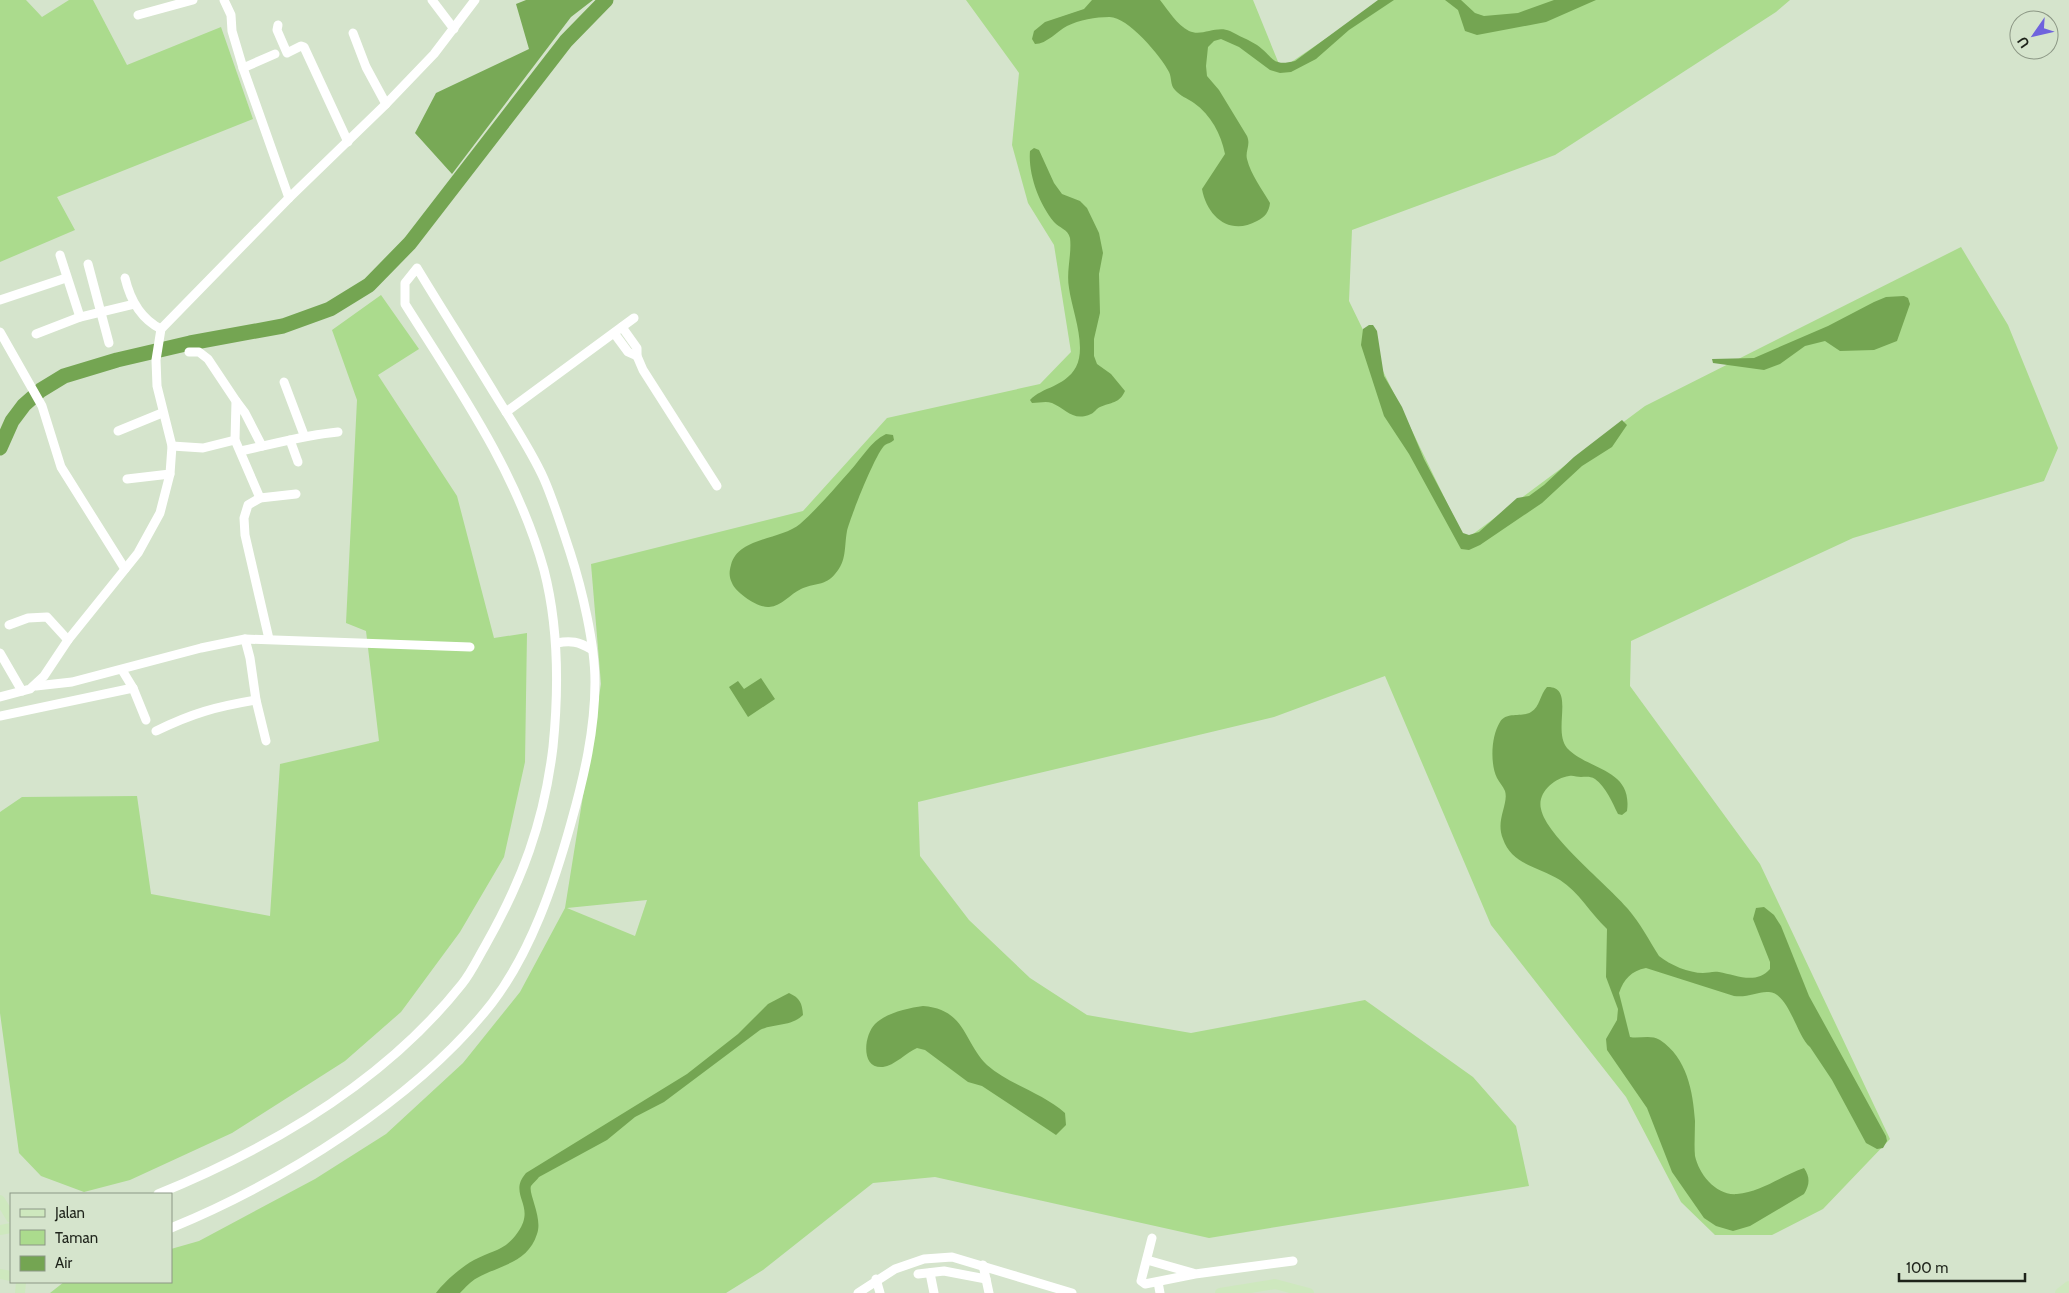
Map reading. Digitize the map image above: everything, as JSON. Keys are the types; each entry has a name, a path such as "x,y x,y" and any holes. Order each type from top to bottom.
{"main road":[{"path":"0,1200 10,1216"},
{"path":"1220,1293 1275,1284 1309,1293"},
{"path":"2060,1293 2069,1286"}],"street":[{"path":"138,15 193,0"},
{"path":"224,0 231,15 232,31 243,68 289,198"},
{"path":"432,0 454,29"},
{"path":"36,686 68,640 152,531 160,513 170,474 172,446 162,413 157,386 156,360 160,331 289,198 348,142 434,54 474,0"},
{"path":"278,26 277,30 287,52 301,46 304,47 348,142"},
{"path":"353,33 366,67 386,104"},
{"path":"243,68 275,54"},
{"path":"60,255 80,317"},
{"path":"88,264 109,343"},
{"path":"160,1193 203,1176 285,1131 367,1077 421,1031 464,982 504,913 532,849 549,776 557,708 557,643 543,568 516,492 482,425 405,304 405,283 417,268 506,412 543,477 570,554 582,600 595,678 586,771 563,852 534,934 493,1001 443,1058 386,1105 301,1162 217,1209 172,1228"},
{"path":"0,300 66,278"},
{"path":"125,278 134,304 160,331"},
{"path":"36,334 80,317 134,304"},
{"path":"506,412 634,318"},
{"path":"618,330 628,352 637,356 643,370 717,486"},
{"path":"0,332 42,406 61,467 124,569"},
{"path":"189,352 199,352 208,359 245,413 262,446"},
{"path":"284,382 304,435"},
{"path":"236,401 235,440 260,498"},
{"path":"118,431 162,413"},
{"path":"241,451 304,435 338,432"},
{"path":"172,446 203,448 235,440"},
{"path":"290,440 298,462"},
{"path":"127,479 170,474"},
{"path":"269,639 245,535 244,518 248,505 260,498 296,494"},
{"path":"9,625 28,618 47,616 68,640"},
{"path":"0,716 127,678 201,648 269,639 470,647"},
{"path":"557,643 569,640 581,642 591,649"},
{"path":"246,642 256,700 266,741"},
{"path":"0,653 22,691"},
{"path":"0,697 36,686 127,678"},
{"path":"127,678 146,720"},
{"path":"156,731 191,714 214,707 256,700"},
{"path":"1152,1238 1141,1281 1145,1284 1195,1274 1293,1261"},
{"path":"858,1293 876,1279 895,1269 924,1259 952,1257 1072,1293"},
{"path":"1147,1260 1195,1274"},
{"path":"983,1265 989,1293"},
{"path":"918,1274 944,1271 986,1279"},
{"path":"930,1273 934,1293"},
{"path":"876,1279 880,1293"},
{"path":"1158,1282 1160,1293"}],"green space":[{"path":"0,0 26,0 42,17 69,0 93,0 127,65 221,27 253,119 57,197 75,230 0,262"},
{"path":"966,0 1253,0 1281,69 1383,0 1790,0 1776,12 1555,155 1352,230 1349,301 1465,540 1645,406 1961,247 2008,325 2058,448 2044,481 1853,538 1631,641 1630,686 1760,864 1890,1139 1823,1209 1772,1235 1715,1235 1681,1202 1626,1097 1491,925 1385,676 1274,717 918,802 920,856 969,920 1030,978 1087,1015 1191,1033 1365,1000 1473,1077 1516,1126 1529,1186 1209,1238 935,1177 873,1183 763,1270 726,1293 50,1293 63,1283 172,1283 172,1249 199,1241 315,1179 386,1134 463,1063 520,992 565,908 601,684 591,564 803,511 887,418 1040,384 1071,352 1054,245 1028,203 1012,145 1019,73","holes":["647,900 635,936 567,908"]},
{"path":"381,295 419,349 378,375 457,496 494,638 527,633 525,762 504,857 460,932 401,1012 345,1061 232,1133 130,1180 84,1192 41,1176 19,1153 0,1013 0,812 22,797 137,796 151,894 270,916 280,764 379,741 366,631 346,623 357,400 332,330"}],"shaded area":[{"path":"526,0 593,0 571,17 452,174 415,133 436,93 529,49 516,4"}],"water":[{"path":"1092,0 1160,0 1177,21 1189,31 1199,33 1220,29 1230,31 1263,49 1273,60 1287,63 1295,61 1378,0 1394,0 1349,30 1316,59 1291,72 1280,73 1270,70 1239,47 1221,39 1214,41 1208,47 1207,76 1219,90 1247,136 1249,165 1270,203 1268,212 1262,218 1247,225 1238,226 1229,225 1214,215 1209,208 1202,189 1225,154 1221,139 1214,125 1200,108 1175,90 1165,65 1143,38 1125,23 1116,18 1109,17 1093,18 1072,24 1063,28 1044,42 1035,44 1032,39 1034,31 1045,22 1084,9"},
{"path":"1445,0 1461,0 1475,13 1484,16 1518,13 1554,0 1596,0 1546,22 1477,35 1465,31 1458,10"},
{"path":"1034,148 1039,150 1054,183 1062,194 1080,201 1087,208 1099,233 1103,253 1099,274 1100,313 1094,339 1094,356 1097,364 1111,374 1125,391 1114,402 1100,407 1085,416 1074,416 1052,403 1032,403 1030,400 1041,392 1060,383 1071,374 1076,367 1080,349 1078,328 1068,282 1070,238 1054,222 1039,198 1030,160 1030,151"},
{"path":"1904,296 1908,298 1910,304 1897,341 1874,350 1840,351 1825,341 1805,346 1780,364 1764,370 1713,363 1712,359 1754,358 1828,326 1886,297"},
{"path":"1373,325 1377,331 1384,376 1402,407 1424,459 1463,533 1469,535 1479,532 1517,498 1529,496 1544,485 1574,457 1622,420 1627,425 1612,447 1582,466 1542,503 1480,545 1469,550 1461,549 1409,454 1384,416 1361,345 1363,329"},
{"path":"886,434 893,435 894,440 885,445 881,450 870,472 849,524 842,564 831,578 828,581 801,589 782,602 769,607 759,605 738,591 730,579 731,565 735,556 751,544 792,529 800,524 871,446"},
{"path":"761,678 775,699 748,717 729,687 738,681 744,689"},
{"path":"1547,687 1556,689 1560,694 1562,701 1563,740 1567,748 1616,778 1623,786 1627,797 1627,811 1622,815 1618,814 1606,790 1595,779 1590,777 1563,777 1548,787 1540,803 1545,820 1554,833 1628,909 1659,956 1680,968 1698,973 1717,972 1746,978 1759,977 1770,969 1770,962 1753,919 1756,908 1764,907 1774,915 1781,926 1809,996 1886,1136 1887,1141 1883,1148 1877,1149 1866,1143 1832,1080 1805,1042 1787,1007 1776,994 1765,992 1734,996 1646,968 1632,974 1623,984 1619,993 1630,1037 1656,1038 1669,1047 1677,1056 1687,1076 1692,1098 1695,1121 1695,1156 1700,1170 1710,1182 1716,1188 1729,1194 1746,1193 1804,1168 1806,1171 1809,1181 1804,1194 1750,1226 1733,1231 1716,1226 1704,1218 1672,1172 1647,1108 1607,1050 1606,1039 1617,1020 1618,1009 1606,977 1607,929 1567,885 1519,860 1507,848 1503,839 1500,825 1506,796 1497,778 1492,758 1493,742 1497,728 1500,722 1507,717 1527,714 1534,710"},
{"path":"789,993 796,997 801,1004 803,1015 798,1019 760,1030 664,1102 635,1117 607,1140 539,1177 531,1186 538,1221 537,1234 533,1244 520,1257 475,1279 460,1293 436,1293 448,1279 463,1267 503,1247 513,1239 523,1223 525,1214 519,1188 526,1173 687,1074 738,1034 768,1004"},
{"path":"923,1006 937,1008 948,1013 962,1028 979,1056 987,1065 1056,1106 1065,1113 1066,1125 1056,1135 982,1086 968,1082 925,1050 917,1048 896,1062 883,1067 871,1063 867,1057 866,1050 868,1036 875,1024 891,1014"}],"waterway":[{"path":"0,448 12,421 24,405 41,390 64,376 117,360 190,343 283,326 330,309 369,285 410,243 566,41 606,0"}]}
